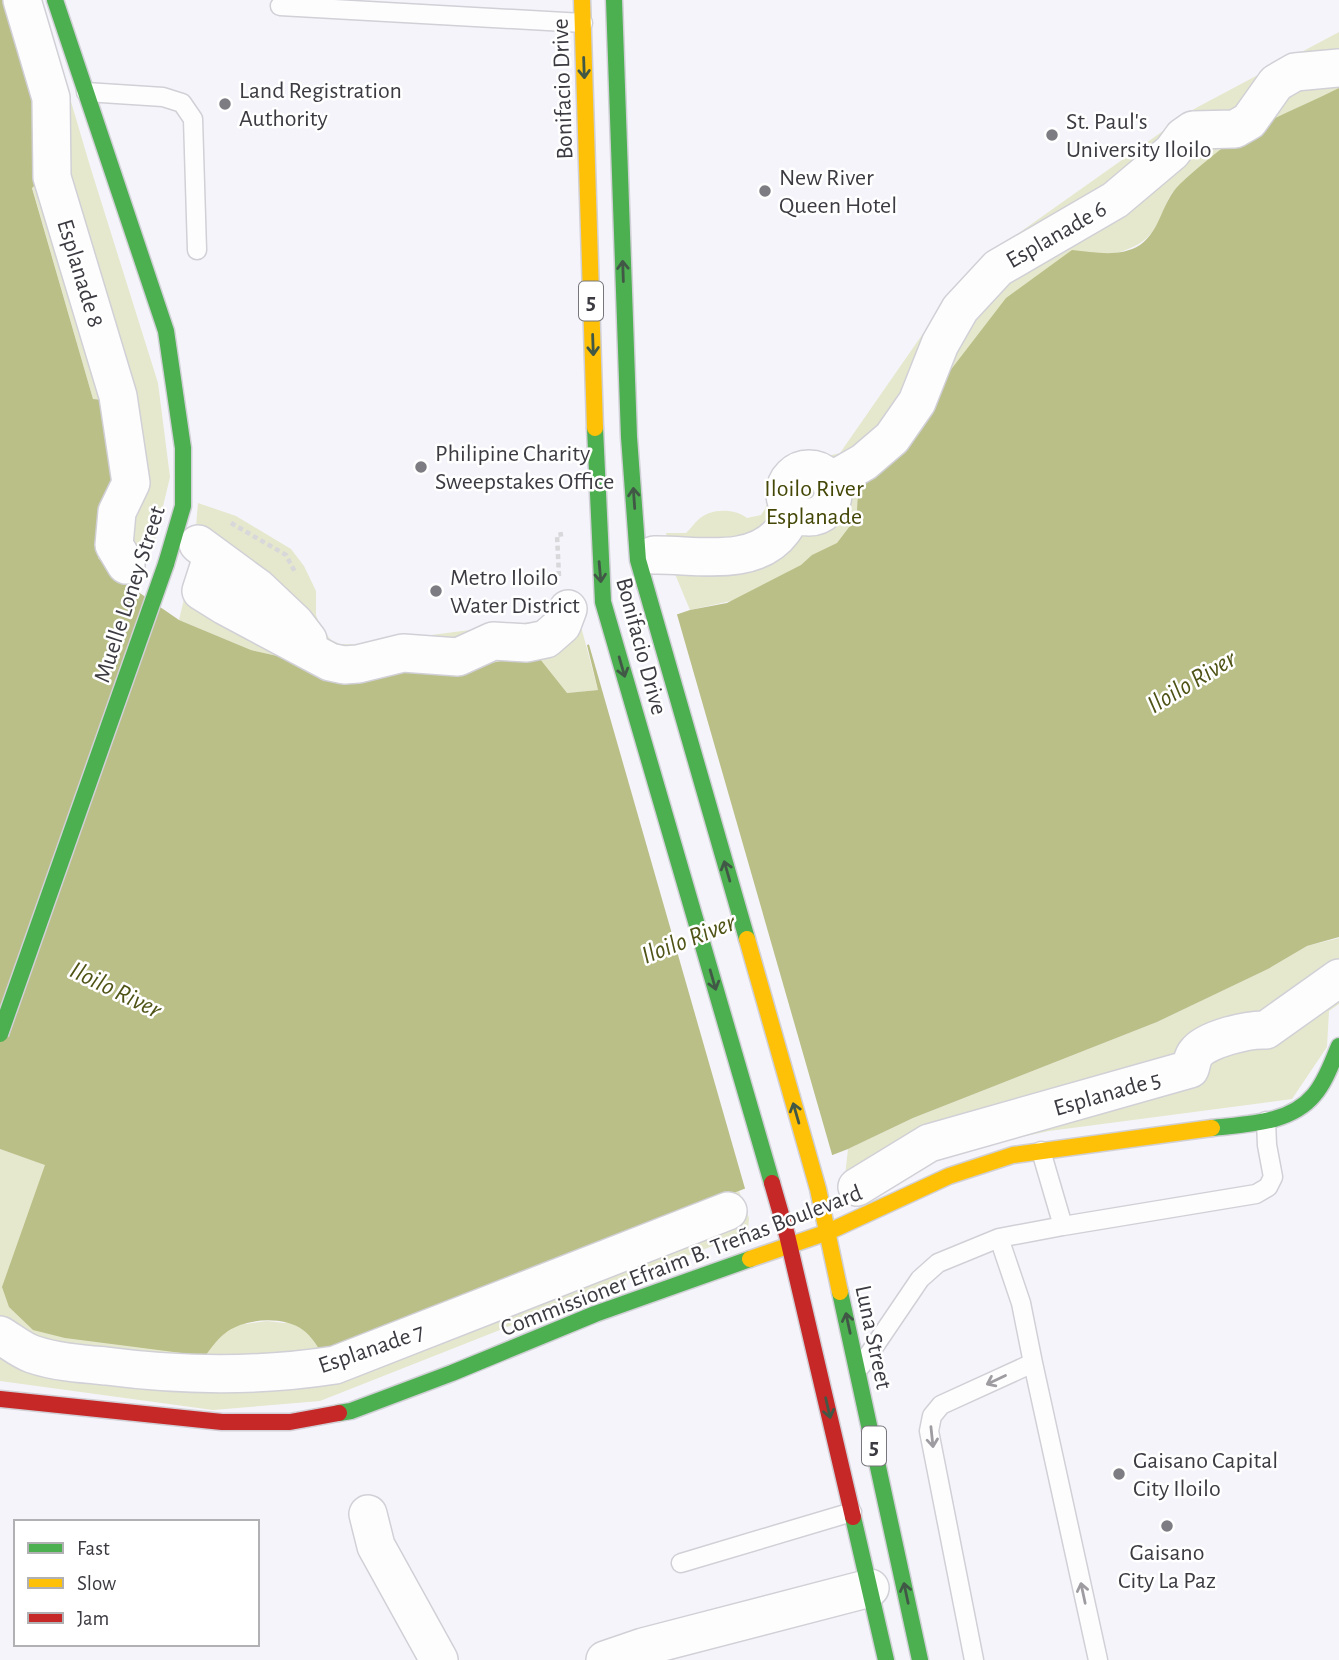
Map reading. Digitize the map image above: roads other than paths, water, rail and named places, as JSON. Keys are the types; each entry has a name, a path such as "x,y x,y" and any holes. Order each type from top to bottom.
{"main road":[{"name":"Muelle Loney Street","path":"0,1034 166,564 183,506 183,449 166,331 55,0"},
{"name":"Bonifacio Drive","path":"582,0 600,571 586,605 777,1201 789,1246"},
{"name":"Bonifacio Drive","path":"614,0 629,436 638,560 651,572 818,1189"},
{"name":"Commissioner Efraim B. Treñas Boulevard","path":"0,1399 222,1422 290,1422 351,1410 452,1373 595,1314 828,1232 983,1163 1041,1151 1266,1121 1291,1114 1310,1103 1323,1082 1339,1045"},
{"name":"Luna Street","path":"818,1189 920,1660"},
{"name":"5","path":"789,1246 886,1660"}],"street":[{"name":"Esplanade 8","path":"22,0 51,98 52,177 118,396 131,483 117,512 120,555"},
{"name":"Esplanade 6","path":"651,572 682,554 717,558 737,556 760,549 783,531 793,511 788,506 784,491 796,471 812,468 826,475 831,481 864,462 892,438 917,402 940,344 960,309 998,268 1115,200 1172,152 1183,137 1193,130 1235,129 1249,121 1276,83 1295,72 1339,68"},
{"path":"319,655 295,624 258,588 205,550 201,591 330,662 358,664 403,653 458,657 493,641 527,643 546,639 586,605"},
{"name":"Esplanade 5","path":"857,1187 929,1143 1190,1069 1194,1055 1203,1046 1251,1030 1266,1030 1339,978"},
{"name":"Esplanade 7","path":"0,1335 31,1354 71,1362 163,1372 228,1375 335,1365 728,1211"},
{"path":"368,1514 376,1546 439,1660"},
{"path":"605,1660 643,1647 870,1588"}],"lane":[{"path":"280,6 583,23"},
{"path":"86,92 163,97 181,103 193,119 197,250"},
{"path":"858,1371 920,1279 938,1263 999,1238 1256,1194 1268,1187 1273,1177 1266,1121"},
{"path":"1041,1151 1063,1226"},
{"path":"999,1238 1021,1303 1098,1660"},
{"path":"974,1660 929,1431 932,1416 941,1405 1033,1363"},
{"path":"681,1563 852,1512"}],"water":[{"name":"Iloilo River","path":"0,0 8,0 29,69 41,179 32,188 93,399 103,400 116,478 104,513 98,558 131,587 179,620 251,650 362,675 461,669 536,654 567,693 598,690 587,645 690,610 727,603 837,543 853,522 857,510 859,478 946,376 1006,298 1072,250 1115,253 1140,245 1153,231 1174,191 1213,155 1273,119 1339,88 1339,937 1307,946 1268,969 1157,1022 913,1118 848,1149 321,1352 311,1337 295,1325 266,1320 245,1323 228,1331 205,1356 65,1338 33,1330 9,1307 2,1287 45,1165 0,1149"}],"place":[{"name":"Land Registration Authority","path":"225,104"},
{"name":"St. Paul's University Iloilo","path":"1052,135"},
{"name":"New River Queen Hotel","path":"765,191"},
{"name":"Philipine Charity Sweepstakes Office","path":"421,467"},
{"name":"Metro Iloilo Water District","path":"436,591"},
{"name":"Gaisano Capital City Iloilo","path":"1119,1474"},
{"name":"Gaisano City La Paz","path":"1167,1526"}],"park label":[{"name":"Iloilo River Esplanade","path":"814,502"}]}
